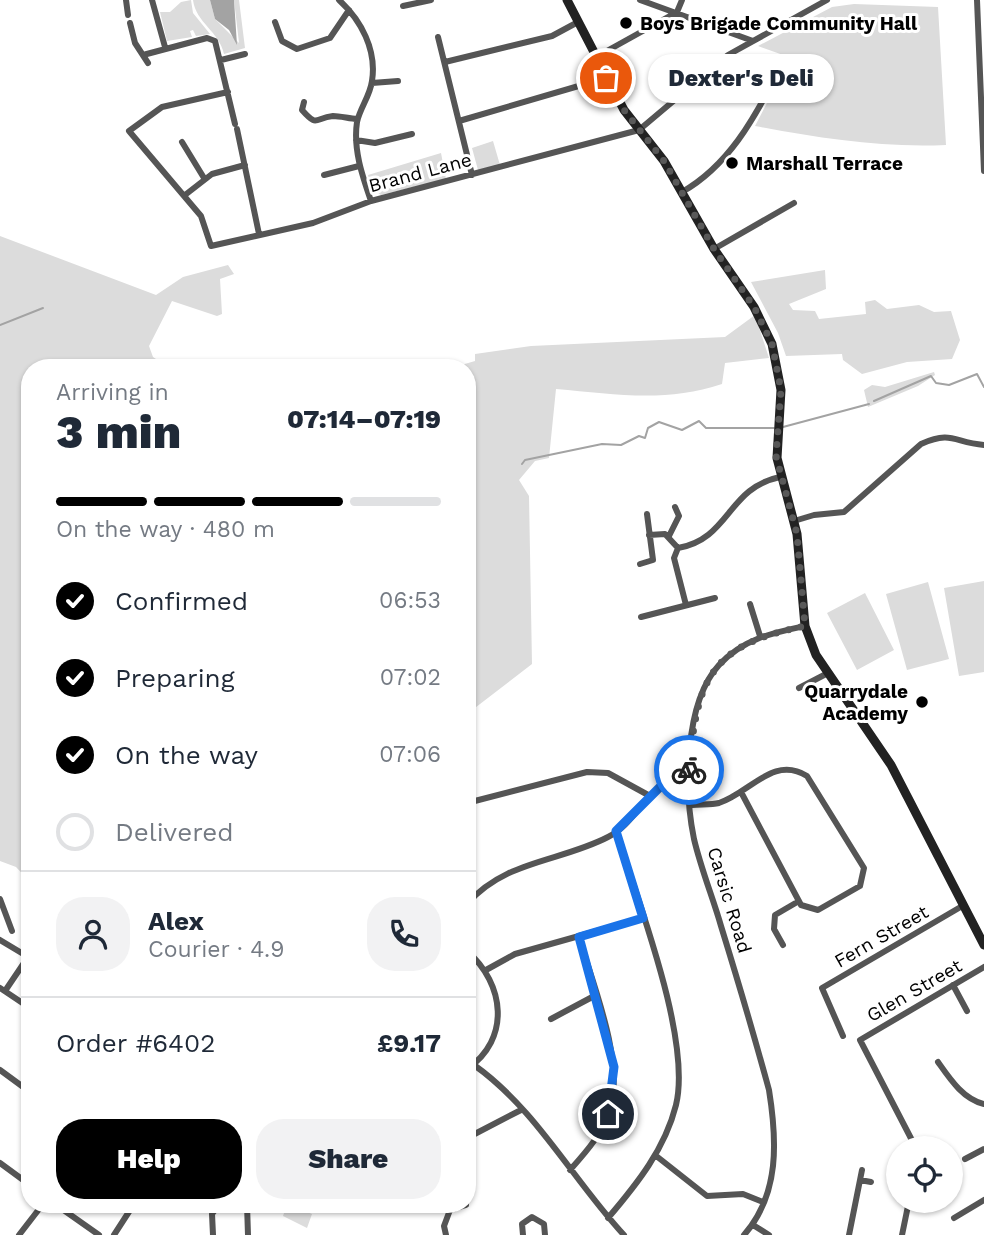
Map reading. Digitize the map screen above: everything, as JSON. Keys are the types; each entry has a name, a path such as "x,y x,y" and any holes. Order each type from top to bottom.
{"main road":[{"path":"567,0 624,110 653,144 714,249 748,296 772,344 781,390 777,432 780,477 794,522 805,626 816,655 891,765 964,905 981,932 984,945"}],"street":[{"path":"126,0 135,43 148,63"},
{"path":"152,0 164,47"},
{"path":"339,0 364,33 372,61 372,83 357,120 356,140 359,166 371,201"},
{"path":"406,6 430,0"},
{"path":"640,0 754,41"},
{"path":"596,57 677,12 682,0"},
{"path":"639,130 718,63 827,0"},
{"path":"977,0 984,171"},
{"path":"422,2 424,10"},
{"path":"275,22 278,35 287,45 309,47 330,38 349,10"},
{"path":"446,62 552,36 578,22"},
{"path":"438,37 472,175"},
{"path":"143,55 164,47 210,39 217,43 259,234"},
{"path":"221,60 245,54"},
{"path":"682,192 701,181 750,127 777,74"},
{"path":"458,121 606,78"},
{"path":"372,83 398,81"},
{"path":"228,92 162,107 129,131 185,195 204,178 220,170 245,165"},
{"path":"303,102 302,110 310,120 317,122 332,116 357,120"},
{"name":"Brand Lane","path":"185,195 201,216 211,246 313,223 371,201 639,130"},
{"path":"356,140 375,143 412,134"},
{"path":"182,142 204,178"},
{"path":"324,175 359,166"},
{"path":"714,249 794,203"},
{"path":"794,522 814,515 844,512 921,444 946,435 984,445"},
{"path":"678,548 704,541 750,489 762,481 780,477"},
{"path":"669,536 679,516 675,507"},
{"path":"640,564 653,560 647,514"},
{"path":"649,535 669,536"},
{"path":"669,536 678,548"},
{"path":"678,548 674,558 686,605"},
{"path":"641,617 715,598"},
{"path":"750,604 760,636"},
{"path":"663,611 666,621"},
{"name":"Carsic Road","path":"744,1235 753,1225 775,1164 769,1090 694,838 688,780 694,720 705,684 731,653 760,636 805,626"},
{"path":"799,688 828,673"},
{"path":"692,805 719,803 774,771 789,768 807,776 864,868 860,886 818,910 799,901 741,792"},
{"path":"476,801 587,772 608,773 650,796"},
{"path":"476,894 504,873 603,839 616,831 650,796 671,780 688,780"},
{"path":"608,1218 640,1180 656,1155 676,1103 679,1056 667,1000 616,831"},
{"path":"0,899 2,912 12,931"},
{"path":"783,945 775,929 775,915 799,901"},
{"name":"Fern Street","path":"843,1036 822,988 964,905"},
{"path":"486,970 515,954 643,918"},
{"path":"570,1170 592,1147 611,1105 614,1067 579,937"},
{"path":"0,940 21,953"},
{"path":"476,960 486,970 497,997 498,1024 492,1041 476,1062"},
{"path":"21,967 2,989 21,1002"},
{"name":"Glen Street","path":"910,1136 860,1040 984,967"},
{"path":"953,985 967,1011"},
{"path":"551,1018 596,995"},
{"path":"938,1062 953,1082 974,1101 984,1104"},
{"path":"476,1067 495,1082 521,1110 624,1235"},
{"path":"1,1073 21,1085"},
{"path":"476,1133 521,1110"},
{"path":"965,1159 984,1149"},
{"path":"656,1155 707,1196 743,1194 763,1202"},
{"path":"0,1163 21,1178"},
{"path":"849,1235 862,1170"},
{"path":"860,1180 871,1182"},
{"path":"954,1218 984,1200"},
{"path":"19,1235 36,1213"},
{"path":"68,1213 99,1235"},
{"path":"114,1235 128,1213"},
{"path":"213,1213 213,1235"},
{"path":"247,1213 248,1235"},
{"path":"446,1235 444,1226 449,1213"},
{"path":"902,1235 907,1213"},
{"path":"523,1235 523,1224 532,1217 544,1223 545,1235"},
{"path":"753,1225 769,1235"}],"shaded area":[{"path":"191,0 193,13 210,34 196,36 193,30 190,31 192,37 167,41 160,12 170,12 181,2"},
{"path":"193,0 210,0 215,19 239,43 234,0 239,0 245,48 224,54 217,39 198,15"},
{"path":"210,0 234,0 237,45 229,30 215,19"},
{"path":"854,4 938,7 946,145 850,141 755,126 781,76 786,56 758,46 832,7"},
{"path":"493,141 500,165 478,170 472,148"},
{"path":"441,153 446,179 381,195 372,189 368,175"},
{"path":"0,236 156,295 183,277 228,265 234,274 220,279 222,314 217,316 172,301 149,346 156,359 21,359 21,872 16,867 0,861"},
{"path":"825,270 826,289 789,304 793,310 815,311 819,319 866,314 865,302 875,300 887,309 919,305 934,312 951,311 960,340 952,359 907,362 862,374 843,360 842,354 786,356 778,333 751,282"},
{"path":"755,315 769,358 725,363 722,384 701,390 640,396 556,389 549,458 535,461 519,480 529,496 532,664 476,707 475,354 531,346 725,337"},
{"path":"934,372 935,375 918,386 868,407 864,390 872,385 885,387"},
{"path":"984,581 984,672 959,676 944,588"},
{"path":"928,582 949,659 907,670 886,594"},
{"path":"865,593 894,650 857,670 827,613"},
{"path":"284,1213 312,1214 307,1228 283,1216"}],"waterway":[{"path":"0,325 43,308"},
{"path":"874,401 931,376 936,383 949,385 977,374 984,387"},
{"path":"783,427 869,404"},
{"path":"522,464 525,460 602,444 621,445 639,436 645,438 648,428 659,422 682,430 699,421 706,428 774,428"}],"way so far":[{"path":"606,78 624,110 664,161 714,249 754,307 772,344 781,390 776,456 797,534 805,626 766,634 750,641 731,653 718,666 705,684 696,707 689,770"}],"place":[{"name":"Boys Brigade Community Hall","path":"626,23"},
{"name":"Dexter's Deli","path":"606,78"},
{"name":"Marshall Terrace","path":"732,163"},
{"name":"Quarrydale Academy","path":"922,702"}],"route":[{"path":"608,1114 614,1067 579,937 643,918 616,831 663,784 671,780 688,780 689,770"}]}
